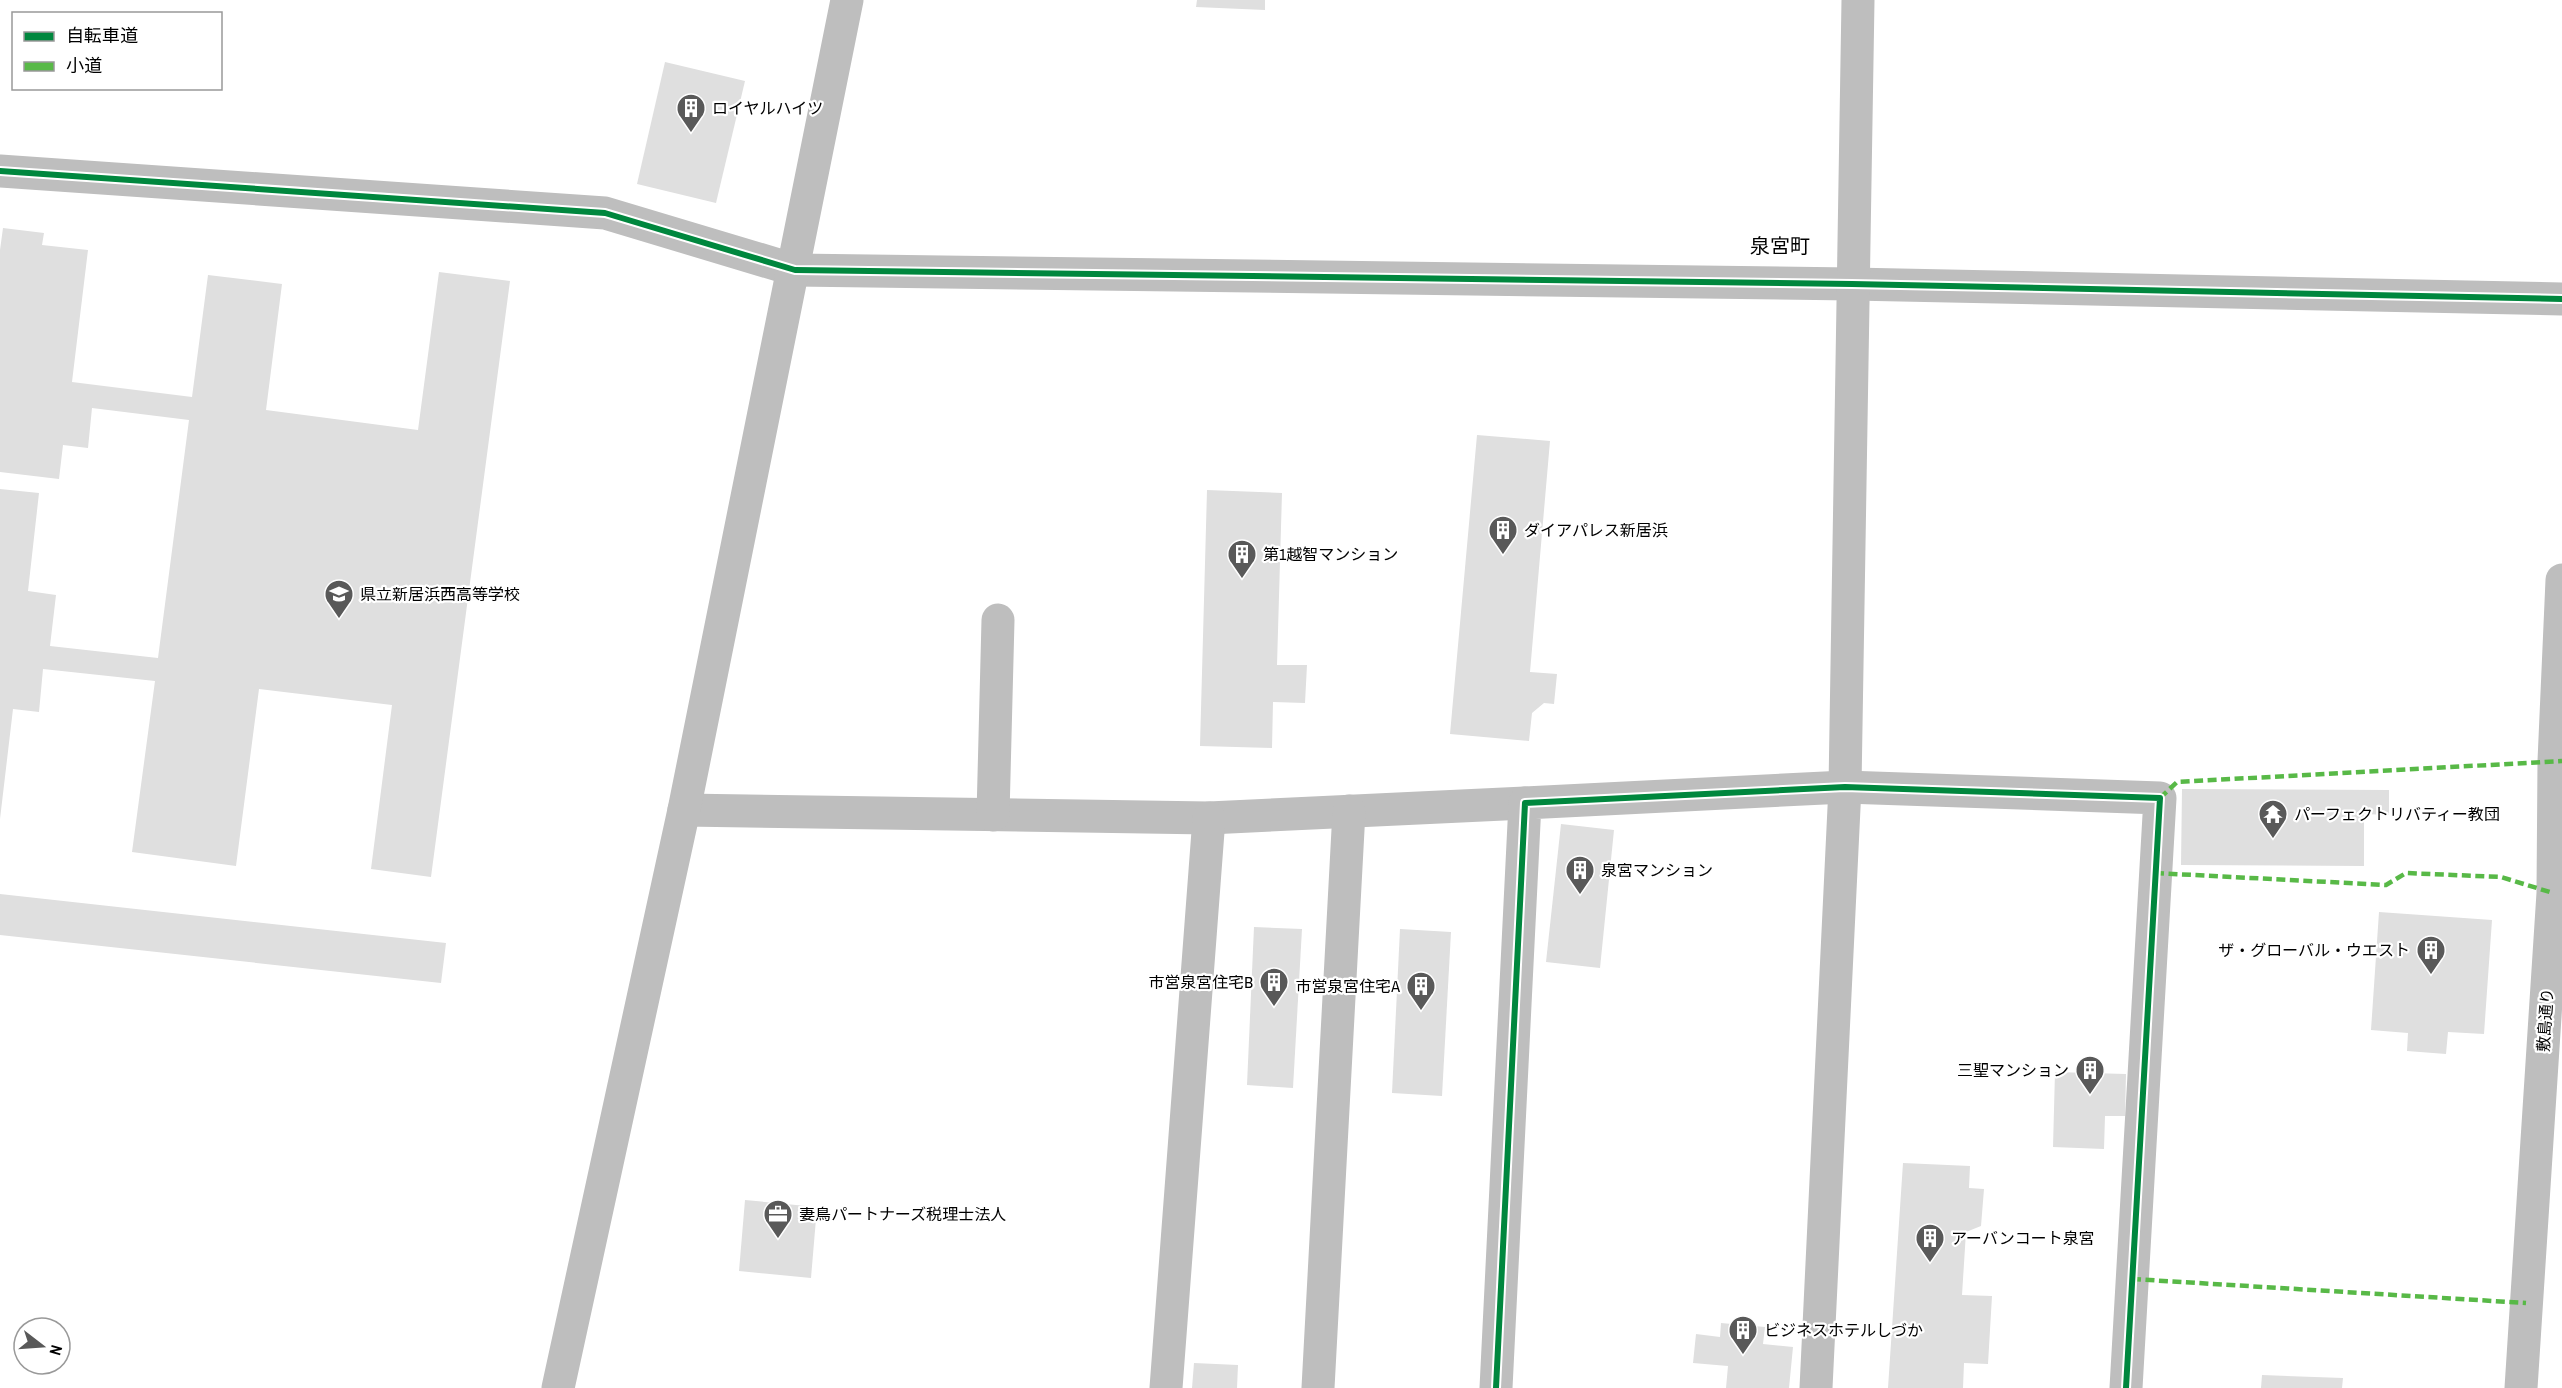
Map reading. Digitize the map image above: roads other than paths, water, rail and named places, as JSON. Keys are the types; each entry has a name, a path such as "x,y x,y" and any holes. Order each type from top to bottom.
{"street":[{"path":"558,1388 684,810 848,0"},
{"path":"1816,1388 1845,787 1858,0"},
{"path":"0,171 605,213 795,270 1852,284 2562,299"},
{"name":"敷島通り","path":"2521,1388 2558,893 2554,761 2562,580"},
{"path":"993,815 998,620"},
{"path":"684,810 1209,819 1845,787 2160,798 2126,1388"},
{"path":"1496,1388 1525,803"},
{"path":"1318,1388 1349,811"},
{"path":"1166,1388 1209,819"}],"place":[{"name":"ロイヤルハイツ","path":"691,134"},
{"name":"ダイアパレス新居浜","path":"1503,556"},
{"name":"第1越智マンション","path":"1242,580"},
{"name":"県立新居浜西高等学校","path":"339,620"},
{"name":"パーフェクトリバティー教団","path":"2273,840"},
{"name":"泉宮マンション","path":"1580,896"},
{"name":"ザ・グローバル・ウエスト","path":"2431,976"},
{"name":"市営泉宮住宅B","path":"1274,1008"},
{"name":"市営泉宮住宅A","path":"1421,1012"},
{"name":"三聖マンション","path":"2090,1096"},
{"name":"妻鳥パートナーズ税理士法人","path":"778,1240"},
{"name":"アーバンコート泉宮","path":"1930,1264"},
{"name":"ビジネスホテルしづか","path":"1743,1356"}],"district":[{"name":"泉宮町","path":"1780,245"}]}
